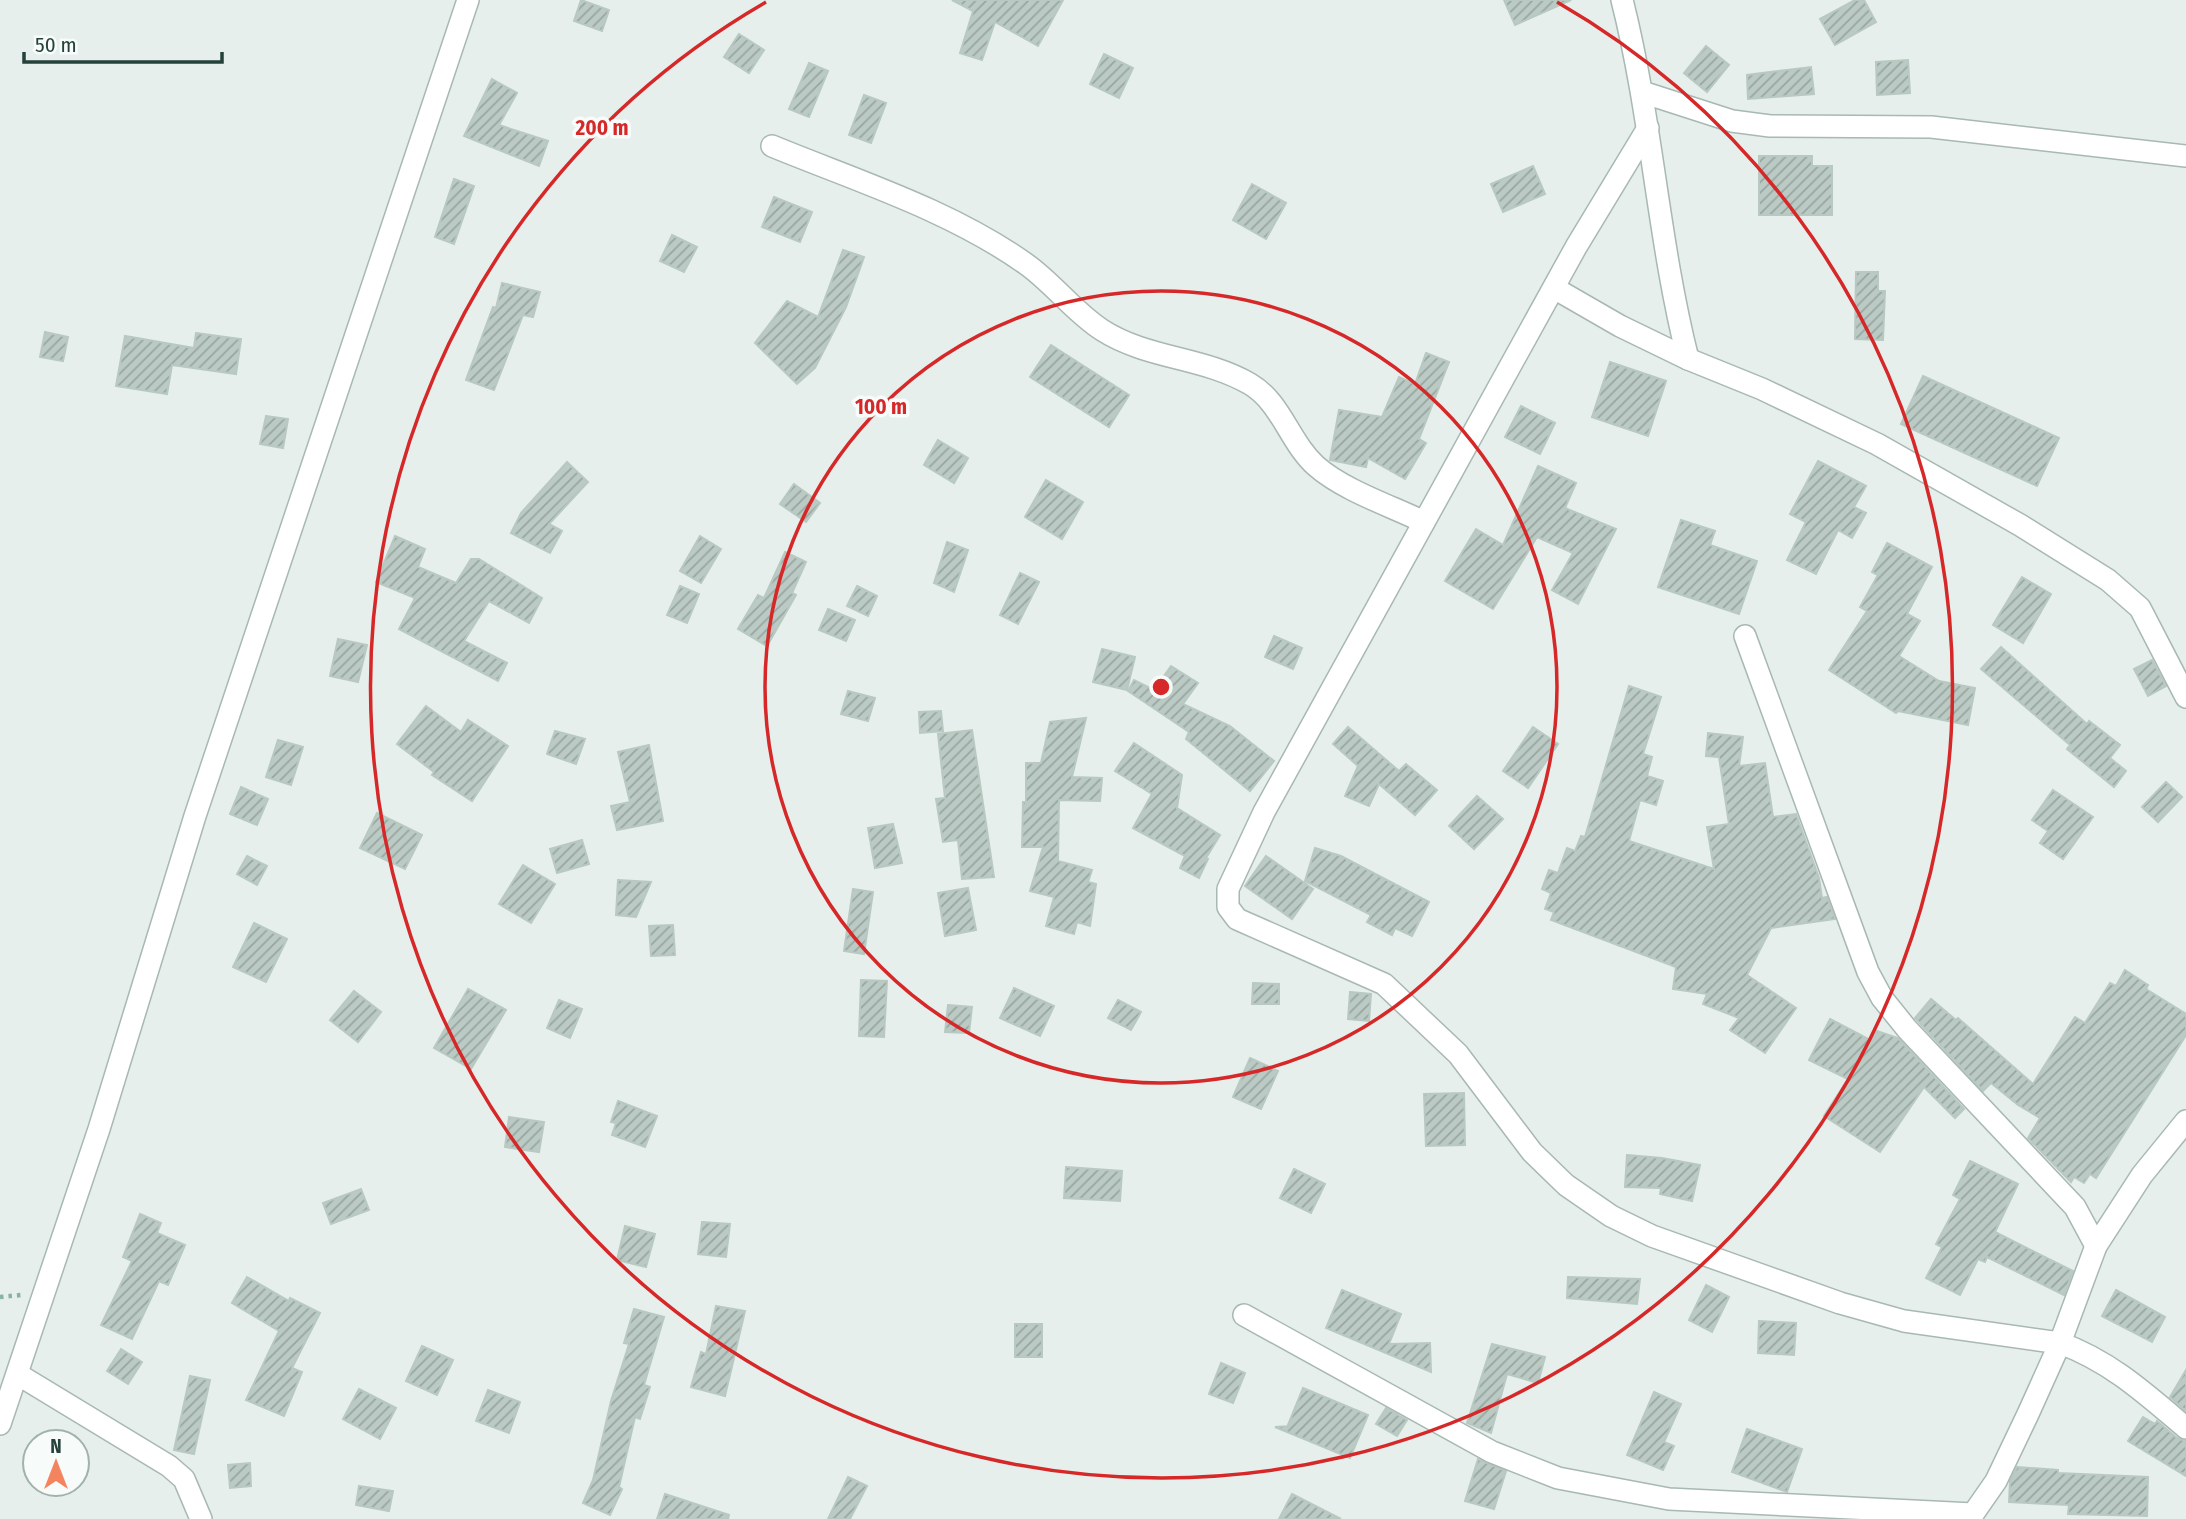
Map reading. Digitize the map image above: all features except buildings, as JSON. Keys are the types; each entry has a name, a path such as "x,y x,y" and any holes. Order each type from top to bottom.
{"street":[{"path":"0,1424 19,1375 99,1129 195,816 468,0"},
{"path":"1622,0 1643,92 1665,250 1688,359"},
{"path":"1643,92 1732,121 1770,126 1931,127 2186,156"},
{"path":"1648,128 1554,288 1248,842 1228,889 1228,907 1237,919 1384,984 1458,1054 1532,1152 1566,1185 1611,1216 1652,1236 1840,1303 1904,1321 2060,1343 2101,1360 2186,1428"},
{"path":"772,146 961,225 1028,265 1101,329 1143,350 1223,372 1252,385 1276,409 1315,465 1347,485 1424,522"},
{"path":"1554,288 1620,326 1688,359 1762,389 1877,444 2020,524 2108,580 2140,608 2186,697"},
{"path":"1745,636 1868,972 1882,998 1944,1070 2075,1207 2096,1246"},
{"path":"1244,1315 1492,1452 1558,1478 1669,1499 1964,1516 1996,1481 2060,1343 2096,1246 2142,1175 2186,1121"},
{"path":"19,1375 169,1466 184,1479 201,1519"}]}
